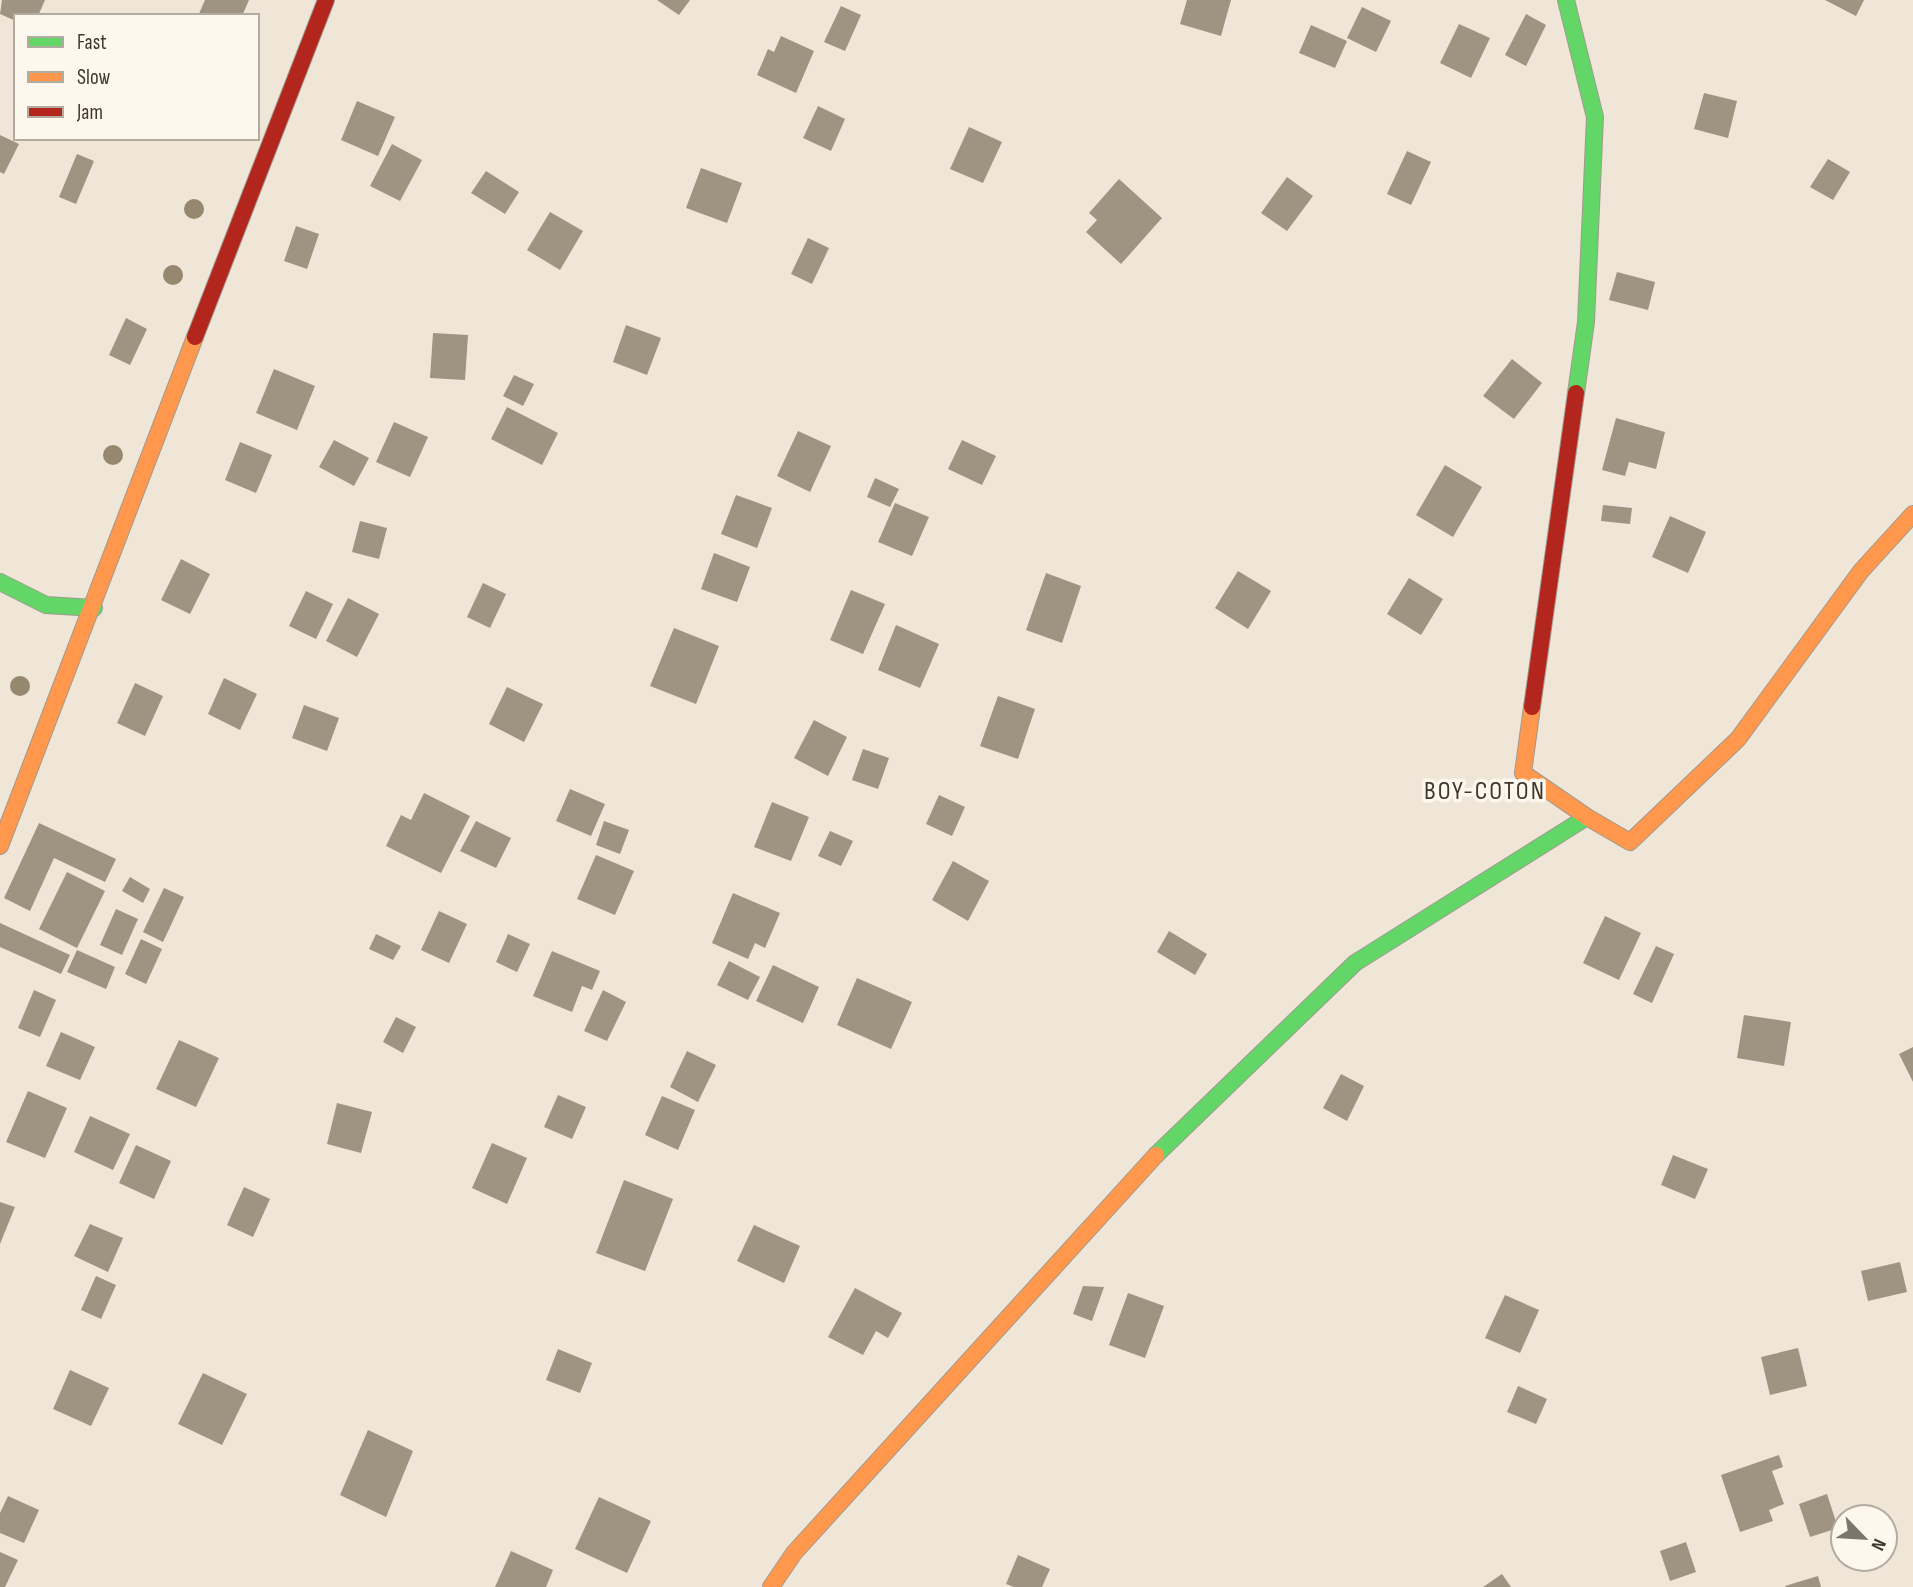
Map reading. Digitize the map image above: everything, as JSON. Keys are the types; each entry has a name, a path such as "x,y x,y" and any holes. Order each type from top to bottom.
{"street":[{"path":"0,846 94,608 219,270 326,0"},
{"path":"1566,0 1595,117 1586,322 1523,772 1587,817 1630,842 1738,739 1861,570 1913,514"},
{"path":"0,582 46,605 94,608"},
{"path":"771,1587 794,1553 1169,1141 1356,963 1587,817"}],"building":[{"path":"2,0 45,0 39,14 14,14 14,20 0,14"},
{"path":"205,0 249,0 243,14 199,14"},
{"path":"657,0 690,0 679,15"},
{"path":"1187,0 1231,0 1221,36 1180,24"},
{"path":"1825,0 1864,0 1856,16"},
{"path":"841,6 861,15 845,51 824,42"},
{"path":"1362,7 1391,21 1376,52 1347,38"},
{"path":"1526,14 1546,25 1526,66 1505,55"},
{"path":"1459,24 1490,38 1471,78 1440,63"},
{"path":"1311,25 1347,41 1335,68 1299,53"},
{"path":"781,36 814,51 796,93 757,75 768,49 774,52"},
{"path":"1704,93 1737,101 1728,138 1694,129"},
{"path":"357,101 395,117 378,156 341,140"},
{"path":"818,106 845,119 831,151 803,138"},
{"path":"969,127 1002,142 983,183 950,169"},
{"path":"0,135 19,144 4,174 0,172"},
{"path":"392,144 422,160 400,201 370,186"},
{"path":"1407,151 1431,162 1411,205 1387,194"},
{"path":"77,154 94,161 76,204 59,197"},
{"path":"1828,159 1850,172 1833,200 1810,187"},
{"path":"701,168 742,183 727,223 686,208"},
{"path":"486,171 519,192 505,214 471,193"},
{"path":"1287,177 1313,196 1287,231 1261,213"},
{"path":"1119,179 1162,218 1121,264 1086,232 1097,220 1089,213"},
{"path":"550,212 583,231 560,270 527,250"},
{"path":"296,226 319,234 307,269 284,261"},
{"path":"808,238 829,248 812,284 791,274"},
{"path":"1617,272 1655,282 1648,310 1609,300"},
{"path":"126,318 147,329 130,365 109,355"},
{"path":"626,325 661,338 647,375 613,362"},
{"path":"433,333 468,335 465,380 430,378"},
{"path":"1512,359 1542,383 1514,419 1483,396"},
{"path":"274,369 315,386 297,430 256,413"},
{"path":"514,375 534,384 523,406 503,396"},
{"path":"507,407 558,433 542,465 491,439"},
{"path":"1616,418 1665,432 1656,469 1629,462 1625,476 1602,470"},
{"path":"394,422 428,437 410,477 376,462"},
{"path":"798,431 831,446 810,492 777,476"},
{"path":"334,440 369,458 354,486 319,467"},
{"path":"962,440 996,456 982,485 948,469"},
{"path":"240,442 272,455 256,493 225,480"},
{"path":"1445,465 1482,487 1453,537 1416,515"},
{"path":"875,478 899,489 890,507 867,497"},
{"path":"736,495 772,508 757,548 721,534"},
{"path":"895,503 929,517 912,556 878,542"},
{"path":"1603,505 1632,508 1630,524 1601,521"},
{"path":"1670,516 1706,532 1688,573 1652,557"},
{"path":"360,521 387,528 379,559 352,552"},
{"path":"714,553 750,567 737,602 701,589"},
{"path":"181,559 210,574 190,614 161,600"},
{"path":"1238,571 1271,591 1248,629 1215,608"},
{"path":"1046,573 1081,586 1062,643 1026,630"},
{"path":"1409,578 1443,599 1421,635 1387,614"},
{"path":"483,583 506,594 490,628 467,617"},
{"path":"851,590 885,604 863,654 830,640"},
{"path":"306,591 333,604 316,639 289,626"},
{"path":"348,598 379,614 357,657 326,641"},
{"path":"896,625 939,644 920,688 878,670"},
{"path":"674,628 719,646 696,704 650,686"},
{"path":"224,678 257,694 240,730 208,714"},
{"path":"135,683 163,696 145,736 117,723"},
{"path":"507,687 543,704 524,742 489,724"},
{"path":"998,696 1035,709 1018,759 980,746"},
{"path":"304,705 339,718 327,751 292,738"},
{"path":"814,720 847,737 828,776 794,758"},
{"path":"863,749 889,758 878,789 852,780"},
{"path":"570,789 605,804 591,836 556,821"},
{"path":"424,793 470,816 441,873 386,846 401,815 411,820"},
{"path":"939,795 965,807 952,836 926,824"},
{"path":"772,802 809,817 791,861 754,847"},
{"path":"476,821 511,838 496,868 460,851"},
{"path":"604,821 629,830 620,854 596,845"},
{"path":"39,823 116,859 105,882 54,858 30,911 4,898"},
{"path":"830,831 853,841 841,866 818,856"},
{"path":"596,855 634,871 615,915 577,899"},
{"path":"953,861 989,881 968,921 932,900"},
{"path":"67,872 105,891 77,948 39,929"},
{"path":"130,877 150,889 143,903 122,891"},
{"path":"164,888 184,897 163,942 143,932"},
{"path":"733,893 780,913 765,948 755,943 748,959 712,943"},
{"path":"116,909 138,919 122,955 100,945"},
{"path":"439,911 467,924 449,963 421,950"},
{"path":"1605,916 1641,933 1619,980 1583,963"},
{"path":"0,923 70,955 61,974 0,947"},
{"path":"1169,931 1207,954 1195,975 1157,952"},
{"path":"376,934 401,946 393,960 369,949"},
{"path":"508,934 530,944 517,972 496,962"},
{"path":"141,939 162,949 146,984 125,974"},
{"path":"1656,946 1674,954 1652,1003 1633,994"},
{"path":"77,950 115,967 106,989 67,972"},
{"path":"552,951 600,971 592,990 582,986 572,1012 533,996"},
{"path":"729,961 760,977 748,1000 717,985"},
{"path":"773,965 819,987 803,1023 756,1001"},
{"path":"857,978 912,1002 891,1049 837,1025"},
{"path":"34,990 56,1000 40,1037 18,1028"},
{"path":"603,990 626,1002 607,1041 584,1031"},
{"path":"1744,1015 1791,1022 1784,1066 1737,1058"},
{"path":"396,1017 416,1027 403,1053 383,1042"},
{"path":"61,1032 95,1047 80,1080 46,1066"},
{"path":"179,1040 219,1058 196,1107 156,1089"},
{"path":"1913,1047 1913,1082 1899,1054"},
{"path":"687,1051 716,1065 698,1102 670,1087"},
{"path":"1341,1074 1364,1086 1347,1121 1323,1108"},
{"path":"28,1091 67,1108 45,1158 6,1142"},
{"path":"558,1095 586,1107 572,1139 544,1127"},
{"path":"662,1096 695,1110 678,1150 645,1135"},
{"path":"337,1103 372,1112 361,1153 327,1144"},
{"path":"90,1116 130,1134 113,1170 74,1152"},
{"path":"492,1143 527,1158 507,1204 472,1188"},
{"path":"136,1145 171,1161 154,1199 119,1183"},
{"path":"1673,1155 1708,1169 1695,1199 1661,1185"},
{"path":"624,1180 673,1199 645,1271 596,1253"},
{"path":"244,1187 270,1199 253,1237 227,1225"},
{"path":"0,1202 15,1207 0,1244"},
{"path":"90,1224 123,1238 108,1272 74,1256"},
{"path":"754,1225 800,1246 784,1283 737,1261"},
{"path":"1900,1262 1907,1292 1868,1301 1861,1271"},
{"path":"96,1276 116,1285 101,1319 81,1310"},
{"path":"1083,1286 1104,1287 1092,1321 1073,1314"},
{"path":"855,1288 902,1313 888,1338 876,1331 863,1355 828,1337"},
{"path":"1128,1293 1164,1306 1145,1358 1109,1345"},
{"path":"1505,1295 1539,1310 1520,1353 1485,1338"},
{"path":"1798,1348 1807,1386 1770,1395 1761,1357"},
{"path":"558,1349 592,1363 580,1393 546,1380"},
{"path":"70,1370 109,1388 91,1426 53,1409"},
{"path":"203,1373 247,1394 222,1445 178,1424"},
{"path":"1518,1386 1547,1399 1536,1424 1507,1412"},
{"path":"368,1430 413,1451 386,1517 340,1495"},
{"path":"1779,1455 1783,1467 1772,1471 1784,1504 1769,1510 1773,1521 1740,1532 1721,1475"},
{"path":"1827,1494 1830,1503 1829,1531 1810,1537 1799,1504"},
{"path":"8,1496 39,1510 24,1543 0,1533 0,1513"},
{"path":"599,1497 651,1521 627,1573 575,1549"},
{"path":"1686,1542 1696,1572 1670,1581 1660,1551"},
{"path":"511,1551 553,1570 546,1587 495,1587"},
{"path":"0,1552 18,1560 5,1587 0,1587"},
{"path":"1018,1555 1050,1569 1042,1587 1014,1587 1006,1584"},
{"path":"1502,1574 1511,1587 1483,1587"},
{"path":"1818,1576 1821,1587 1785,1586"}],"traffic: fast":[{"path":"1566,0 1595,117 1586,322 1576,393"},
{"path":"0,582 46,605 94,608"},
{"path":"1156,1155 1355,963 1587,817"}],"traffic: slow":[{"path":"0,846 195,337"},
{"path":"1532,707 1523,773 1587,817 1630,842 1738,739 1861,571 1913,514"},
{"path":"771,1587 794,1553 1156,1155"}],"traffic: jam":[{"path":"195,337 326,0"},
{"path":"1532,707 1576,393"}],"district":[{"name":"BOY-COTON","path":"1485,791"}]}
